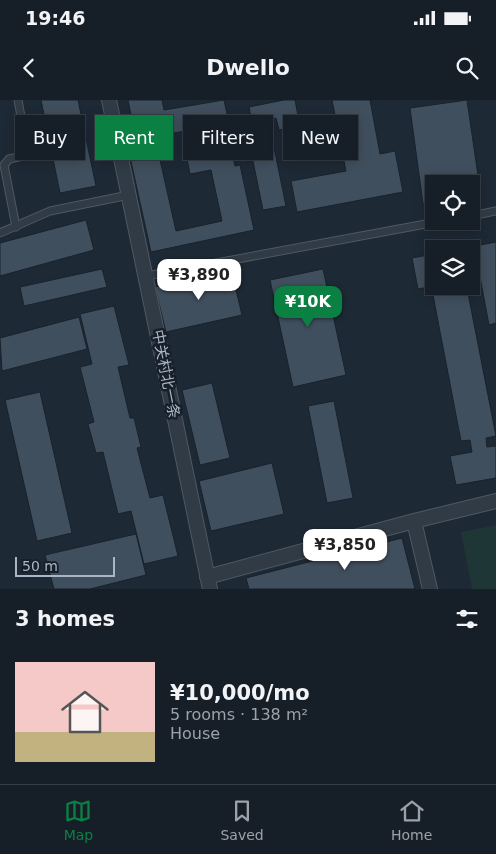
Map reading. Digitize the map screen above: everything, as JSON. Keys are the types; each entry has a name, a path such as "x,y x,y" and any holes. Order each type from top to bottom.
{"street":[{"name":"中关村北一条","path":"109,100 208,583"},
{"path":"208,583 414,521 496,501"},
{"path":"414,521 430,589"}],"lane":[{"path":"16,226 4,165 9,159 28,155 18,100"},
{"path":"0,233 50,211 129,195"},
{"path":"480,214 496,211"},
{"path":"146,276 425,224"}],"green space":[{"path":"496,525 496,589 472,589 461,532"}],"building":[{"path":"41,100 78,100 81,115 44,115"},
{"path":"128,100 162,100 164,110 224,100 227,115 183,115 183,131 173,133 173,115 131,115"},
{"path":"284,100 295,100 298,115 283,115 283,129 279,130 276,118 273,119 273,115 250,115 249,107"},
{"path":"332,100 370,100 380,154 395,151 403,192 297,212 291,181 346,171 344,160 358,160 358,115 335,115"},
{"path":"467,100 478,175 425,175 425,204 423,204 410,108"},
{"path":"85,133 96,186 60,193 53,160 85,160"},
{"path":"273,143 286,206 263,210 253,160 273,160"},
{"path":"131,160 160,160 176,231 222,221 211,170 190,174 187,160 234,160 235,166 240,165 254,230 151,252"},
{"path":"86,220 94,250 0,276 0,243"},
{"path":"496,242 496,323 489,325 480,277 480,245"},
{"path":"425,256 425,288 418,289 412,258"},
{"path":"102,269 107,287 24,306 20,287"},
{"path":"231,269 242,315 166,332 155,287"},
{"path":"323,269 346,375 293,387 270,280"},
{"path":"433,295 468,295 496,436 486,438 487,447 496,446 496,478 456,485 450,456 472,452 470,440 461,441"},
{"path":"114,306 129,365 118,367 130,418 134,418 141,447 137,448 150,498 163,495 178,556 144,564 131,511 118,514 103,452 96,453 88,424 94,422 80,367 92,364 80,314"},
{"path":"79,317 87,349 2,371 0,338"},
{"path":"212,383 230,458 200,465 182,390"},
{"path":"40,392 72,533 37,541 5,400"},
{"path":"334,401 353,498 327,503 308,406"},
{"path":"272,463 284,514 211,531 199,481"},
{"path":"136,534 146,575 90,589 54,589 45,555"},
{"path":"402,538 415,589 249,589 246,578"}]}
